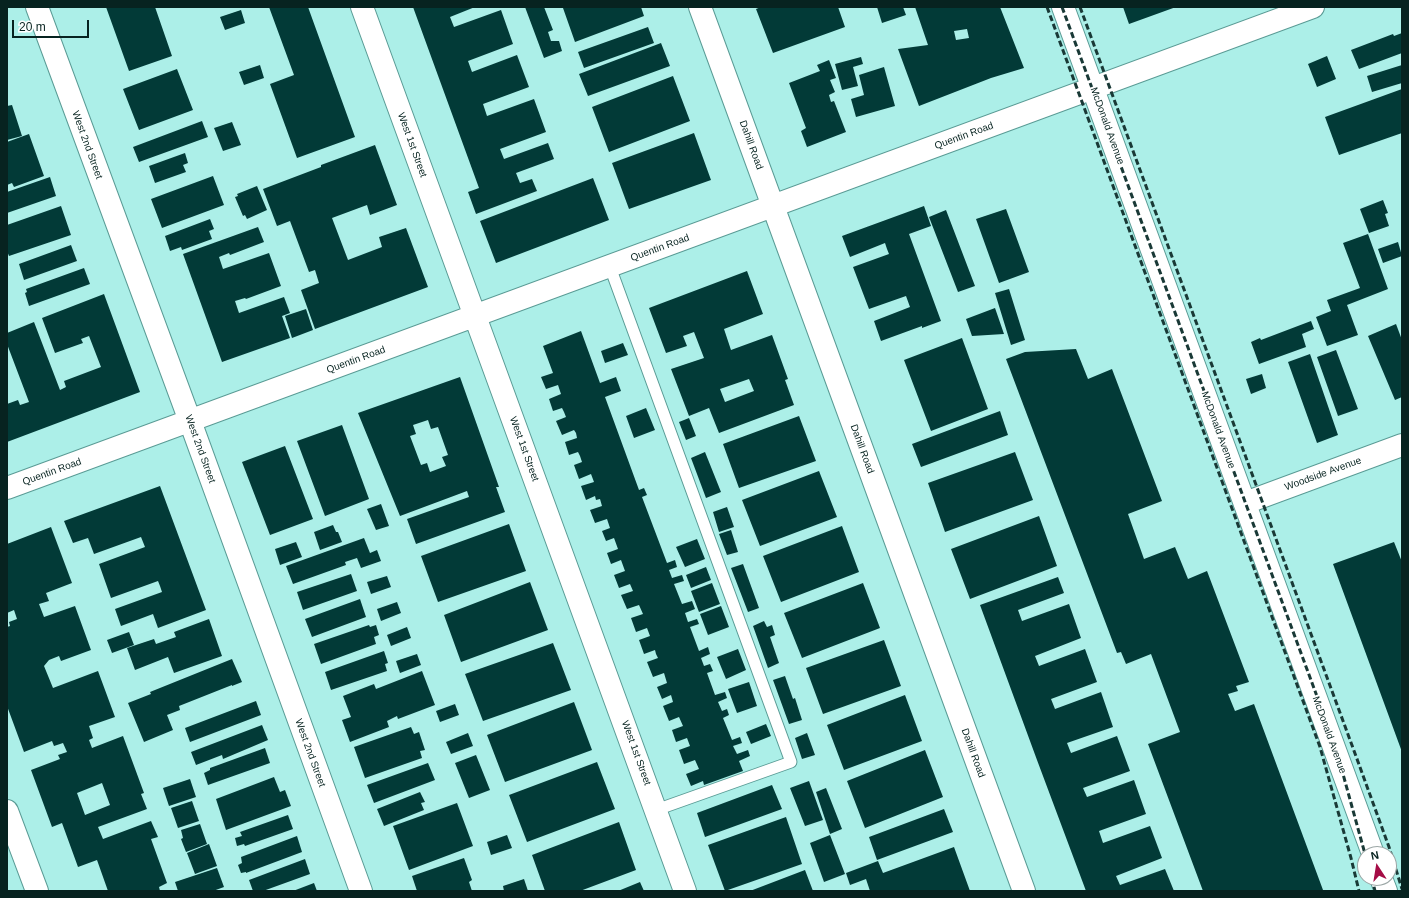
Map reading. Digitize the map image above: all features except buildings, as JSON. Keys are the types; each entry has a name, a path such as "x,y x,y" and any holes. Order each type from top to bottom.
{"street":[{"name":"West 2nd Street","path":"37,7 361,891"},
{"name":"West 1st Street","path":"362,7 686,891"},
{"name":"Dahill Road","path":"700,7 1024,891"},
{"name":"McDonald Avenue","path":"1063,7 1369,846"},
{"name":"Quentin Road","path":"7,488 1313,7"},
{"name":"Woodside Avenue","path":"1245,503 1402,445"},
{"path":"7,811 37,891"}],"lane":[{"path":"610,266 790,762 656,810"}],"railway":[{"path":"1047,7 1320,747 1359,891"},
{"path":"1062,7 1335,745 1363,846"},
{"path":"1080,7 1353,748 1389,847 1402,889"},
{"path":"1374,886 1375,891"}]}
